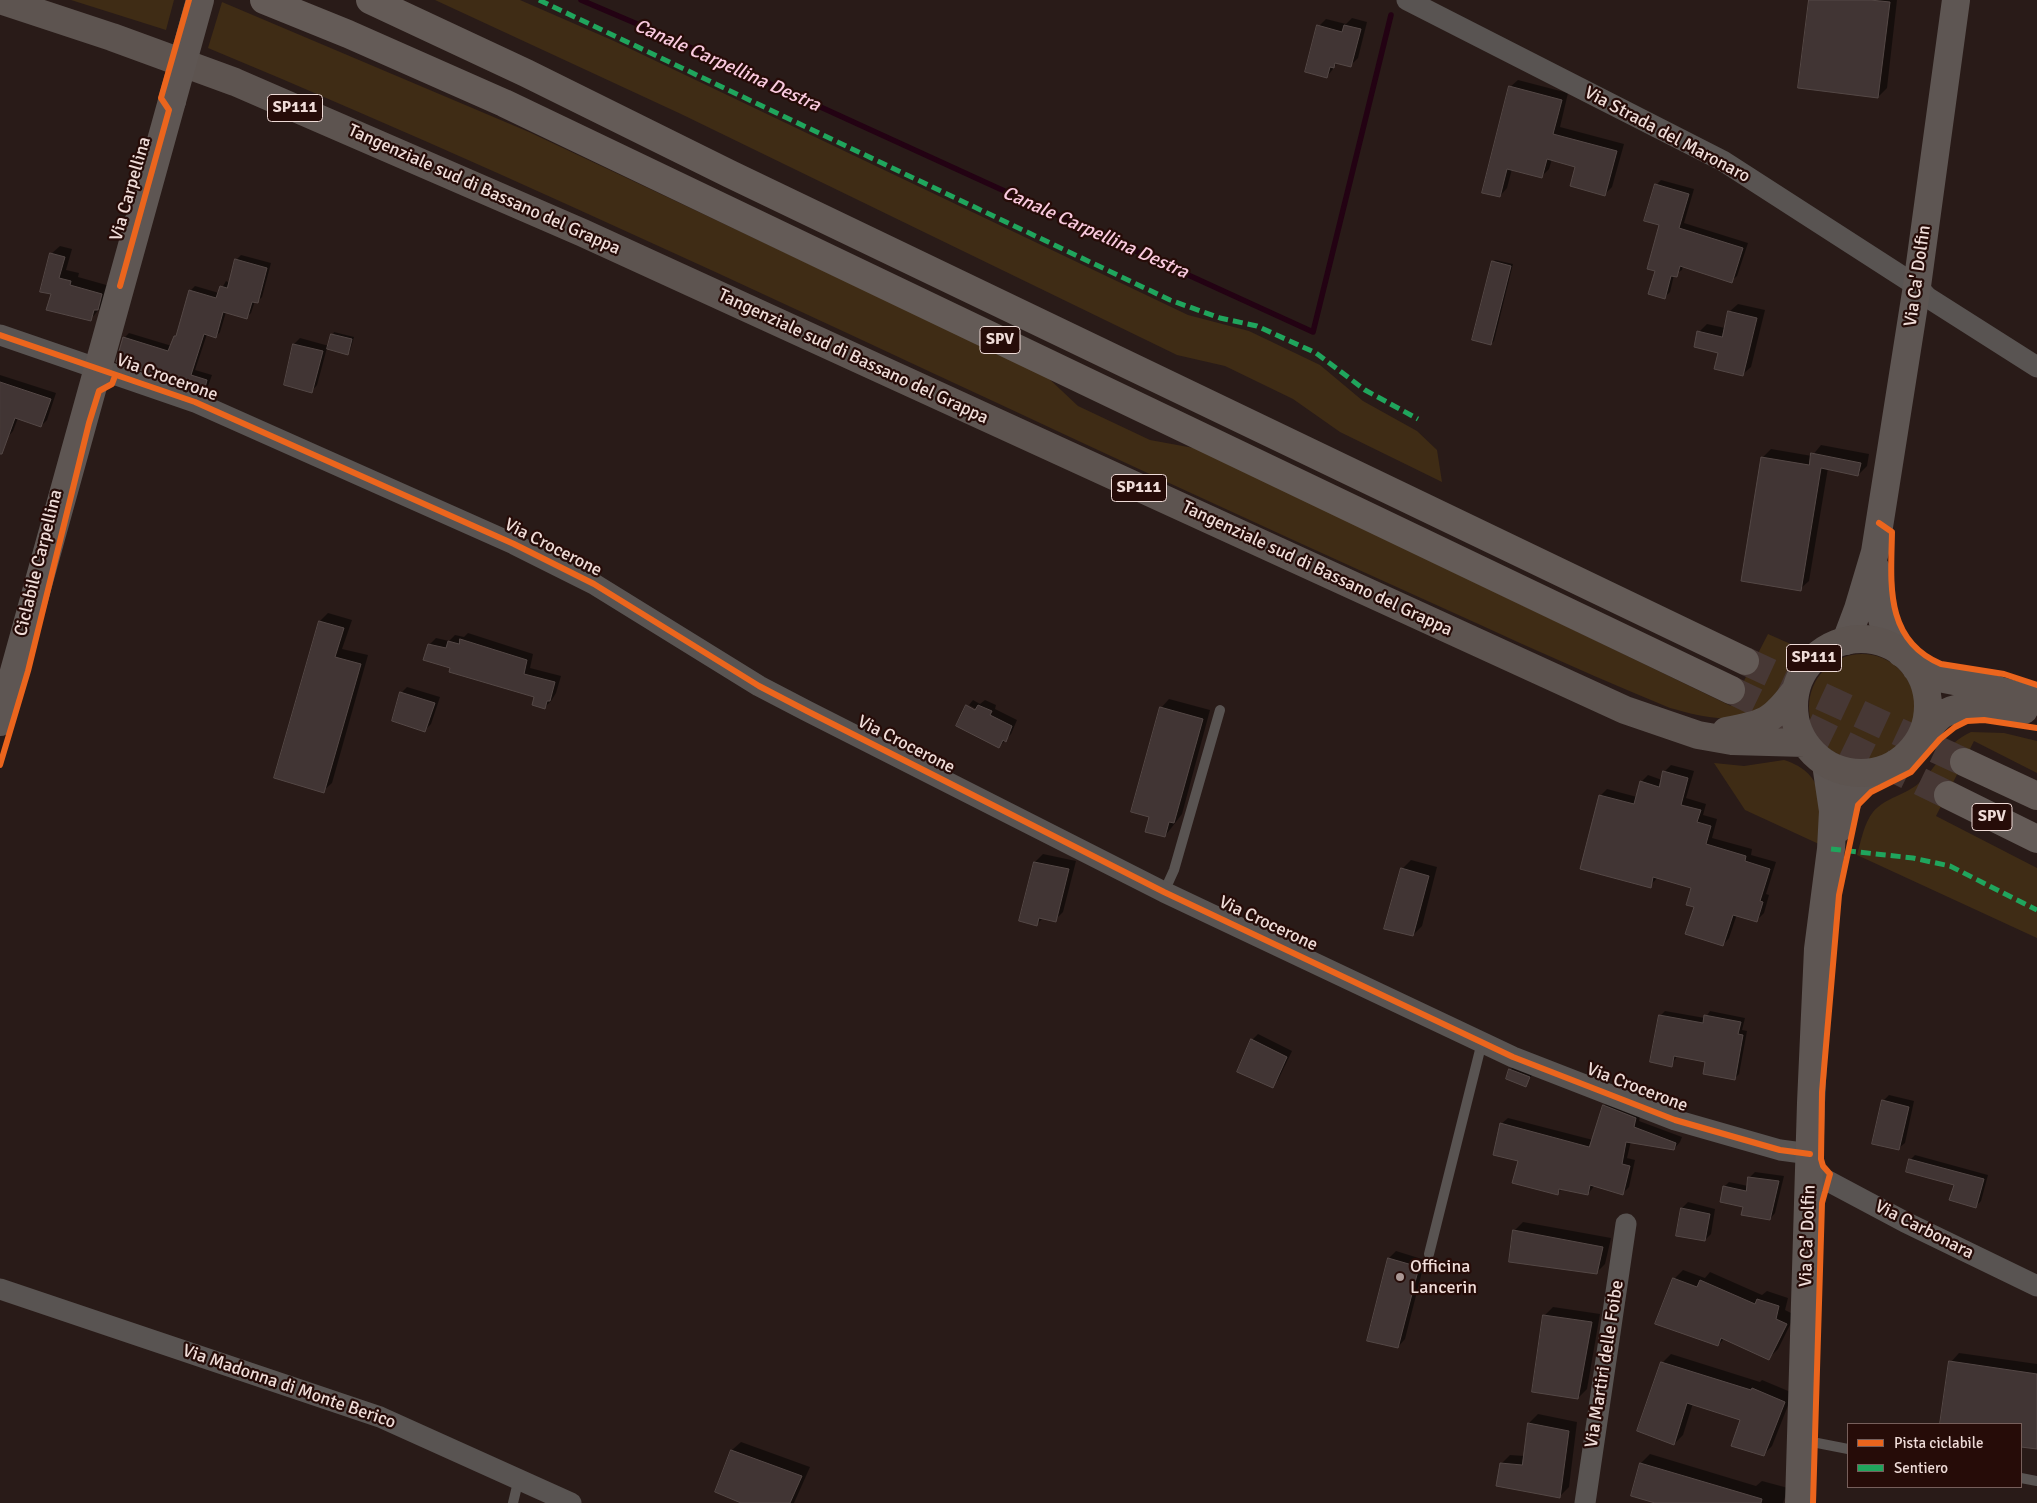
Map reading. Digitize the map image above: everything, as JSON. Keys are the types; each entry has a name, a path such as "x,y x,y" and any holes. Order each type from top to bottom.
{"highway":[{"name":"SPV","path":"264,0 348,34 504,102 1731,690"},
{"name":"SPV","path":"370,0 526,73 730,174 1745,661"},
{"name":"SPV","path":"1964,762 2037,796"},
{"name":"SPV","path":"1948,794 2037,839"}],"main road":[{"name":"Tangenziale sud di Bassano del Grappa","path":"0,0 112,37 235,82 556,221 1599,698 1679,730 1698,735 1732,741 1804,744"},
{"name":"Tangenziale sud di Bassano del Grappa","path":"2037,701 1990,688 1939,678 1884,643 1865,639 1846,640 1828,647 1814,658 1802,673 1795,691 1793,709 1797,727 1804,744 1826,764 1847,772 1870,773 1890,767 1907,755 1943,714 1966,707 2004,706 2037,713"},
{"name":"Tangenziale sud di Bassano del Grappa","path":"1908,660 1924,684 1928,703 1922,736"},
{"name":"Tangenziale sud di Bassano del Grappa","path":"1698,735 1758,726 1778,712 1795,691"}],"street":[{"name":"Via Carpellina","path":"0,722 96,369 200,0"},
{"name":"Via Strada del Maronaro","path":"1407,0 1723,161 1917,286 1927,297 2037,367"},
{"name":"Via Ca' Dolfin","path":"1846,640 1858,609 1875,552 1917,286 1956,0"},
{"name":"Via Crocerone","path":"0,335 195,402 514,544 594,584 759,686 1164,892 1513,1057 1675,1120 1780,1150 1810,1165"},
{"name":"Via Ca' Dolfin","path":"1875,552 1881,615 1885,630 1908,660"},
{"name":"Via Ca' Dolfin","path":"1799,1503 1818,949 1834,811 1826,764"},
{"name":"Via Ca' Dolfin","path":"1831,849 1849,798 1870,773"},
{"name":"Via Carbonara","path":"1810,1165 1828,1180 1905,1222 2037,1286"},
{"name":"Via Martiri delle Foibe","path":"1585,1503 1626,1224"},
{"name":"Via Madonna di Monte Berico","path":"0,1289 380,1416 571,1503"}],"lane":[{"path":"1164,892 1174,870 1220,710"},
{"path":"1429,1254 1482,1042"},
{"path":"1801,1440 1847,1448"},
{"path":"513,1503 519,1478"},
{"path":"2022,1478 2037,1481"}],"shaded area":[{"path":"71,0 174,0 166,30"},
{"path":"435,0 520,0 614,41 1188,315 1249,331 1320,365 1363,401 1417,431 1437,450 1442,482 1340,432 1293,399 1225,366 1177,355 681,114"},
{"path":"222,2 529,132 1045,375 1078,406 1150,440 1199,449 1731,706 1768,634 1802,649 1778,691 1763,706 1751,713 1725,718 1698,715 1670,708 1556,659 1223,508 790,306 500,174 208,48"},
{"path":"1862,654 1882,658 1899,670 1911,687 1915,707 1911,727 1899,744 1882,756 1862,760 1842,756 1825,744 1813,727 1809,707 1813,687 1825,670 1842,658"},
{"path":"1971,732 2004,733 2037,741 2037,773 1974,741 1936,816 2037,868 2037,938 1857,855 1865,827 1873,812 1884,803 1919,783 1954,743"},
{"path":"1784,760 1798,766 1815,783 1821,805 1821,845 1745,810 1714,763 1744,766"}],"building":[{"path":"1809,0 1870,0 1890,2 1878,98 1798,88"},
{"path":"1317,25 1342,32 1344,25 1361,29 1351,67 1335,63 1334,68 1330,67 1327,78 1305,72"},
{"path":"1509,86 1562,100 1553,134 1617,151 1605,196 1570,186 1575,167 1547,159 1542,178 1507,169 1500,197 1482,193"},
{"path":"1655,184 1689,194 1679,228 1743,248 1732,283 1680,266 1677,277 1671,276 1665,299 1648,294 1655,271 1647,269 1659,225 1644,221"},
{"path":"50,253 65,257 59,278 71,281 70,285 102,294 98,310 94,310 91,321 46,310 51,294 40,292"},
{"path":"235,259 267,268 258,303 252,302 247,319 223,312 216,338 204,334 191,375 207,380 204,392 116,362 123,337 168,351 174,336 176,336 189,290 216,298 220,286 227,288"},
{"path":"1492,261 1511,266 1491,345 1472,340"},
{"path":"1728,311 1757,318 1743,376 1714,369 1718,353 1694,347 1697,331 1722,337"},
{"path":"331,334 352,339 348,355 327,349"},
{"path":"293,344 323,351 312,393 284,385"},
{"path":"0,382 51,399 41,427 15,418 2,454 0,454"},
{"path":"1811,453 1861,463 1858,476 1821,468 1801,591 1741,581 1761,457 1809,465"},
{"path":"319,621 344,628 335,657 361,664 324,793 274,778"},
{"path":"460,639 527,660 524,674 555,682 550,701 547,701 545,709 532,705 534,697 449,672 450,668 423,660 428,644 446,648 448,641 459,644"},
{"path":"400,692 435,703 425,732 392,721"},
{"path":"966,705 975,710 978,705 992,711 990,715 1012,726 1006,742 1003,740 999,748 956,726"},
{"path":"1160,707 1203,719 1174,823 1169,822 1165,837 1145,832 1149,817 1131,812"},
{"path":"1663,771 1688,778 1681,805 1701,810 1697,822 1711,826 1706,844 1746,856 1745,861 1770,869 1760,901 1763,902 1757,922 1733,915 1723,946 1685,934 1694,907 1686,905 1691,888 1653,877 1651,888 1580,869 1599,795 1634,804 1640,781 1659,787"},
{"path":"1034,862 1069,869 1056,922 1039,918 1037,926 1019,921"},
{"path":"1401,868 1429,876 1413,936 1384,929"},
{"path":"1659,1015 1703,1023 1704,1015 1741,1022 1738,1034 1743,1035 1735,1080 1703,1074 1705,1062 1674,1056 1672,1067 1650,1062"},
{"path":"1251,1039 1287,1057 1273,1088 1237,1072"},
{"path":"1509,1069 1530,1077 1526,1087 1506,1079"},
{"path":"1882,1100 1909,1107 1899,1150 1872,1144"},
{"path":"1603,1105 1636,1118 1634,1127 1676,1143 1674,1150 1626,1142 1622,1164 1630,1166 1623,1195 1590,1185 1588,1195 1559,1189 1558,1195 1512,1183 1518,1161 1493,1155 1500,1123 1589,1147"},
{"path":"1909,1159 1984,1179 1976,1208 1949,1200 1954,1185 1906,1172"},
{"path":"1748,1177 1779,1181 1770,1220 1741,1215 1743,1207 1720,1202 1723,1186 1746,1191"},
{"path":"1681,1208 1710,1214 1705,1241 1676,1236"},
{"path":"1513,1230 1603,1247 1597,1274 1509,1262"},
{"path":"1388,1258 1419,1267 1398,1348 1367,1341"},
{"path":"1673,1278 1697,1287 1700,1280 1755,1304 1757,1299 1779,1306 1776,1319 1787,1324 1769,1360 1721,1338 1718,1346 1655,1324"},
{"path":"1543,1315 1592,1322 1578,1399 1532,1392"},
{"path":"1949,1361 2037,1374 2037,1449 2022,1447 2022,1423 1940,1423"},
{"path":"1661,1362 1751,1390 1752,1388 1785,1402 1764,1456 1731,1446 1740,1420 1687,1403 1674,1445 1637,1431"},
{"path":"1528,1423 1569,1431 1560,1498 1496,1486 1500,1463 1522,1465"},
{"path":"731,1450 802,1476 790,1503 741,1503 715,1492"},
{"path":"1640,1463 1762,1499 1761,1503 1655,1503 1631,1496"}],"waterway":[{"name":"Canale Carpellina Destra","path":"581,0 663,35 1313,332 1391,15"}],"tunnel":[{"path":"1745,661 1964,762"},
{"path":"1731,690 1948,795"}],"marked path":[{"path":"539,0 1170,300 1220,318 1257,326 1316,353 1365,390 1418,419"},
{"path":"1831,849 1913,858 1950,866 2037,910"}],"cycle path":[{"path":"120,286 169,110 161,98 189,0"},
{"path":"0,335 195,402 514,544 594,584 759,686 807,711 1164,892 1513,1057 1675,1120 1780,1150 1810,1154"},
{"name":"Ciclabile Carpellina","path":"0,765 28,671 89,423 99,391 112,384 115,376"},
{"path":"1879,523 1892,532 1892,590 1900,625 1909,640 1922,654 1941,664 2004,674 2037,685"},
{"path":"1813,1503 1822,1203 1830,1174 1823,1166 1821,1159 1822,1092 1839,895 1858,805 1871,792 1911,772 1940,739 1955,727 1967,721 1984,720 2037,728"}],"place":[{"name":"Officina Lancerin","path":"1400,1277"}]}
